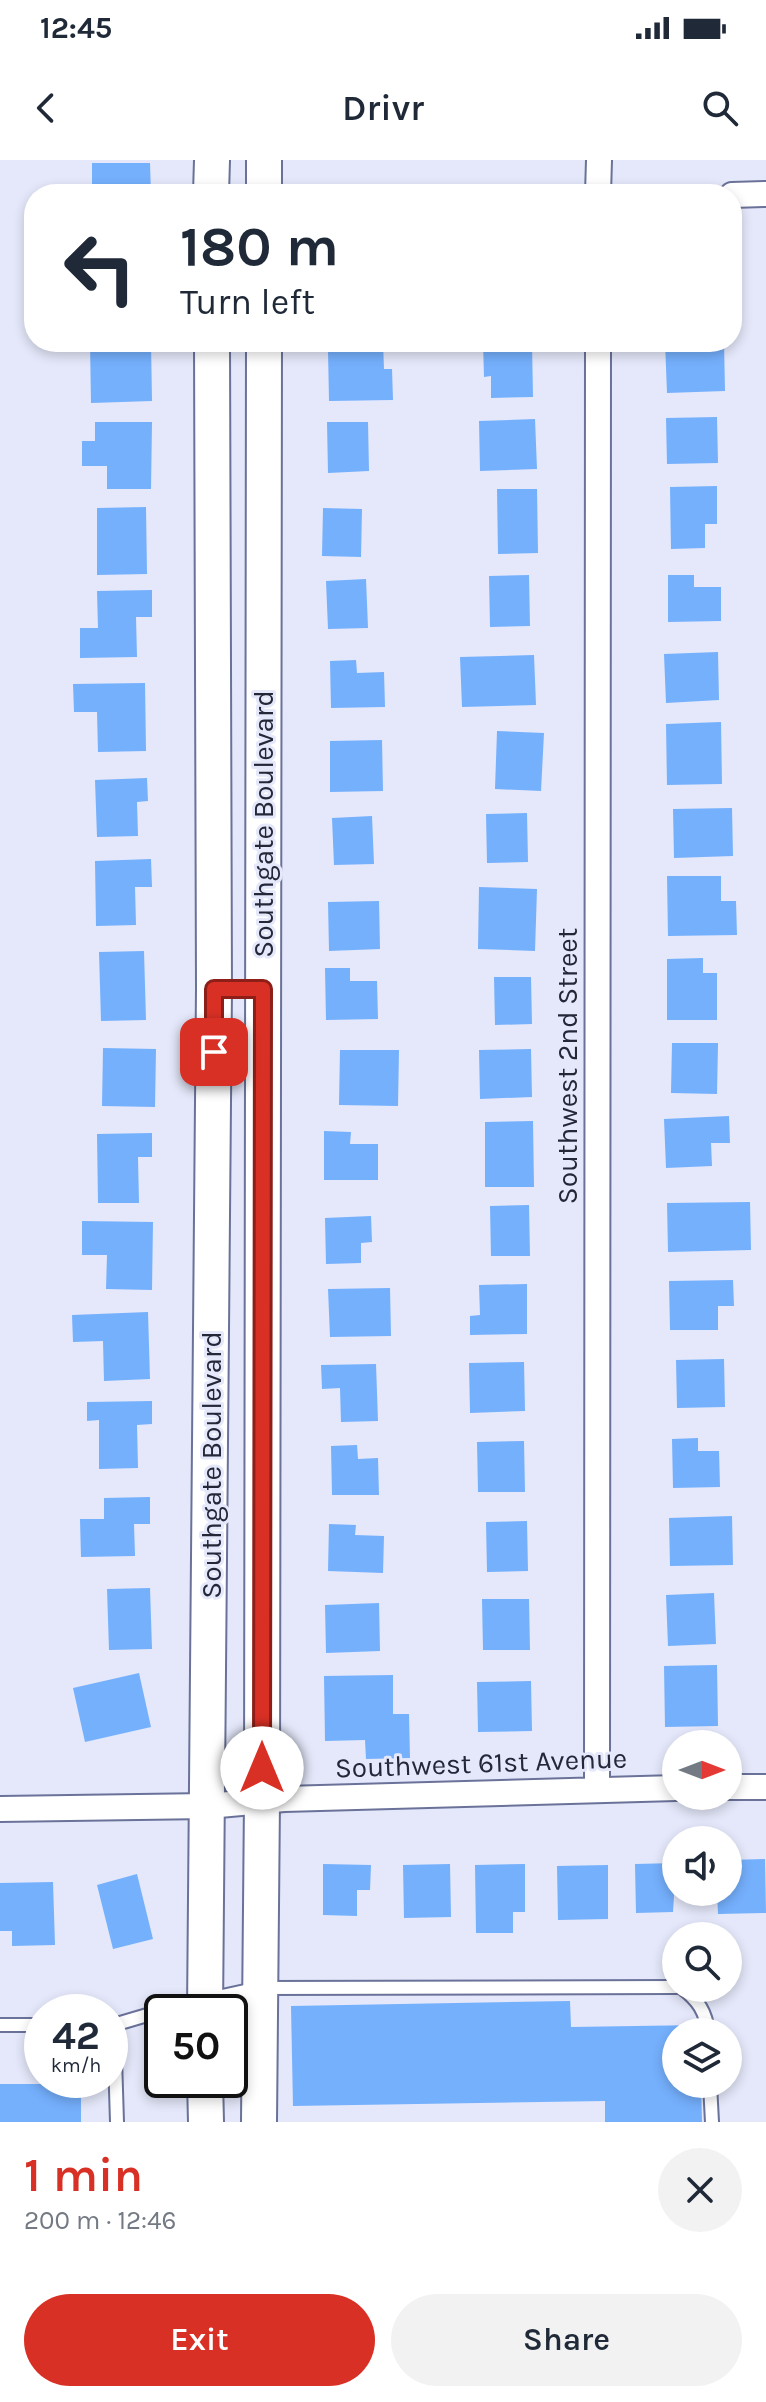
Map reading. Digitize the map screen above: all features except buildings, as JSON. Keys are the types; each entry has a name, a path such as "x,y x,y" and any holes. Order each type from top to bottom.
{"main road":[{"path":"211,184 212,160"},
{"path":"264,160 264,184"},
{"name":"Southgate Boulevard","path":"205,1994 214,989 212,352"},
{"name":"Southgate Boulevard","path":"259,2122 264,352"},
{"path":"214,989 263,989"},
{"path":"205,2098 206,2122"}],"street":[{"path":"598,184 599,160"},
{"path":"742,195 766,194"},
{"name":"Southwest 2nd Street","path":"597,1789 598,352"},
{"path":"742,1787 766,1787"},
{"name":"Southwest 61st Avenue","path":"0,1809 208,1806 262,1800 662,1788"}],"lane":[{"path":"240,1994 259,1988 662,1987"},
{"path":"0,2025 24,2025"},
{"path":"116,2098 117,2122"},
{"path":"711,2098 712,2122"}],"route":[{"path":"214,1052 214,989 263,989 262,1768"}]}
